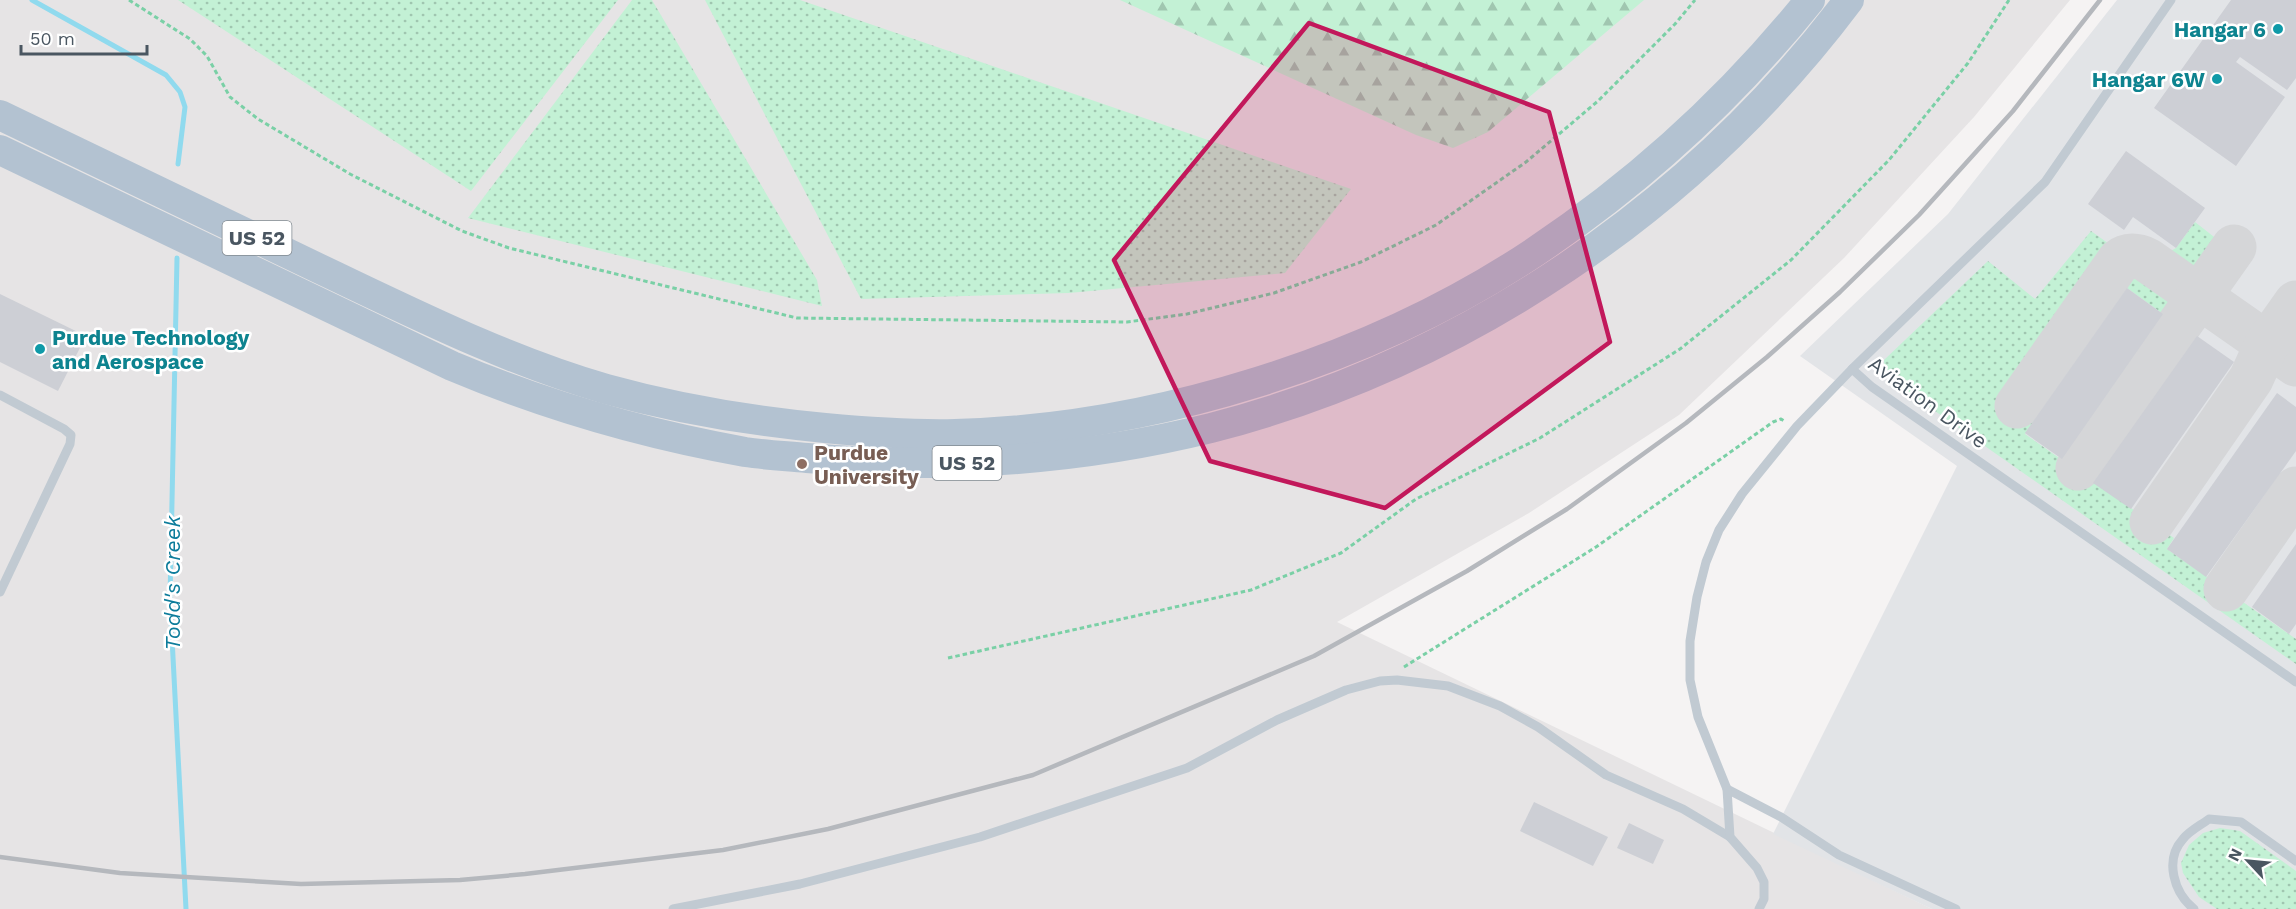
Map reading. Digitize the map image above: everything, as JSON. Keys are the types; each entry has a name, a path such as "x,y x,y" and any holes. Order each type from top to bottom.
{"main road":[{"name":"US 52","path":"0,115 465,338 561,375 649,401 757,422 879,433 956,434 1036,428 1123,416 1213,394 1299,368 1380,336 1462,296 1533,253 1597,208 1678,141 1748,73 1810,0"},
{"name":"US 52","path":"0,150 452,366 504,388 593,418 638,430 748,452 877,464 954,463 1035,458 1118,447 1211,428 1301,400 1384,368 1473,324 1549,279 1627,225 1700,164 1772,93 1830,26 1849,0"}],"lane":[{"name":"Aviation Drive","path":"2171,0 2045,182 1852,369 1872,387 2296,682"},
{"path":"1730,837 1726,789 1698,717 1690,680 1690,641 1697,597 1706,562 1719,530 1742,494 1797,426 1852,369"},
{"path":"0,396 64,429 71,435 70,444 0,592"},
{"path":"673,909 800,885 980,837 1187,768 1277,720 1346,690 1380,681 1397,680 1448,686 1500,706 1538,727 1606,775 1683,809 1730,837 1757,868 1764,882 1764,899 1759,909"},
{"path":"1726,789 1781,817 1839,855 1956,909"},
{"path":"2194,909 2188,904 2173,881 2174,856 2182,839 2209,819 2241,822 2296,861"}],"path":[{"path":"129,0 190,39 207,56 230,98 258,119 350,174 462,231 509,248 797,318 1127,322 1187,314 1274,293 1361,262 1436,225 1526,162 1598,101 1675,24 1695,0"},
{"path":"948,658 1158,609 1251,590 1341,553 1416,499 1539,438 1680,349 1791,260 1889,160 1968,63 2009,0"},
{"path":"1397,680 1402,668 1596,547 1773,422 1781,419 1797,426"}],"highlighted area":[{"path":"1309,23 1549,112 1610,342 1385,508 1210,461 1114,260"}],"shaded area":[{"name":"Purdue University","path":"0,0 2070,0 1974,117 1844,258 1679,415 1529,513 1337,622 1932,909 0,909"},
{"path":"2117,0 2296,0 2296,909 1932,909 1773,834 1957,466 1800,356 1948,214"}],"green space":[{"path":"178,0 618,0 471,191"},
{"path":"632,0 652,0 817,280 822,306 468,218"},
{"path":"705,0 800,0 1351,189 1285,273 1069,293 861,299"},
{"path":"1120,0 1644,0 1488,132 1453,148 1416,135"},
{"path":"2195,222 2218,240 2210,266 2201,275 2194,277 2177,272 2162,261 2167,253 2176,248"},
{"path":"2091,231 2112,246 2111,255 2010,402 2035,419 2025,434 2174,538 2167,549 2296,639 2296,664 1885,376 1884,360 1988,261 2035,299"},
{"path":"2130,273 2142,276 2173,298 2172,317 2161,334 2152,330 2163,314 2127,288 2125,290 2117,285 2116,279 2121,274"},
{"path":"2220,828 2240,831 2296,871 2296,909 2217,909 2199,897 2183,873 2181,863 2189,845 2203,833"}],"building":[{"name":"Hangar 6W","path":"2231,0 2296,0 2296,78 2287,90 2240,57 2236,62 2285,97 2236,166 2154,108"},
{"path":"2126,151 2205,208 2176,248 2133,217 2124,230 2088,204"},
{"path":"2127,288 2163,314 2062,459 2025,433"},
{"name":"Purdue Technology and Aerospace","path":"0,294 86,336 58,391 0,362"},
{"path":"2197,336 2234,362 2131,509 2093,483"},
{"path":"2277,393 2296,407 2296,451 2206,577 2167,549"},
{"path":"2296,544 2296,624 2289,634 2252,607"},
{"path":"1534,802 1608,837 1593,866 1520,831"},
{"path":"1629,823 1664,840 1653,864 1617,848"}],"waterway":[{"name":"Todd's Creek","path":"32,0 166,75 180,92 185,107 178,164"},
{"name":"Todd's Creek","path":"177,258 170,599 186,909"}],"taxiway":[{"path":"2078,468 2234,247"},
{"path":"2017,406 2119,261 2129,256 2147,260 2296,364"},
{"path":"2152,522 2251,379 2267,344 2296,303"},
{"path":"2226,589 2296,489"}],"railway":[{"path":"0,857 120,873 301,884 460,880 723,850 828,829 1033,775 1314,656 1467,571 1567,509 1686,423 1767,357 1840,292 1919,215 2013,111 2100,0"}],"place":[{"name":"Hangar 6","path":"2278,29"},
{"name":"Hangar 6W","path":"2217,79"},
{"name":"Purdue Technology and Aerospace","path":"40,349"},
{"name":"Purdue University","path":"802,464"}]}
